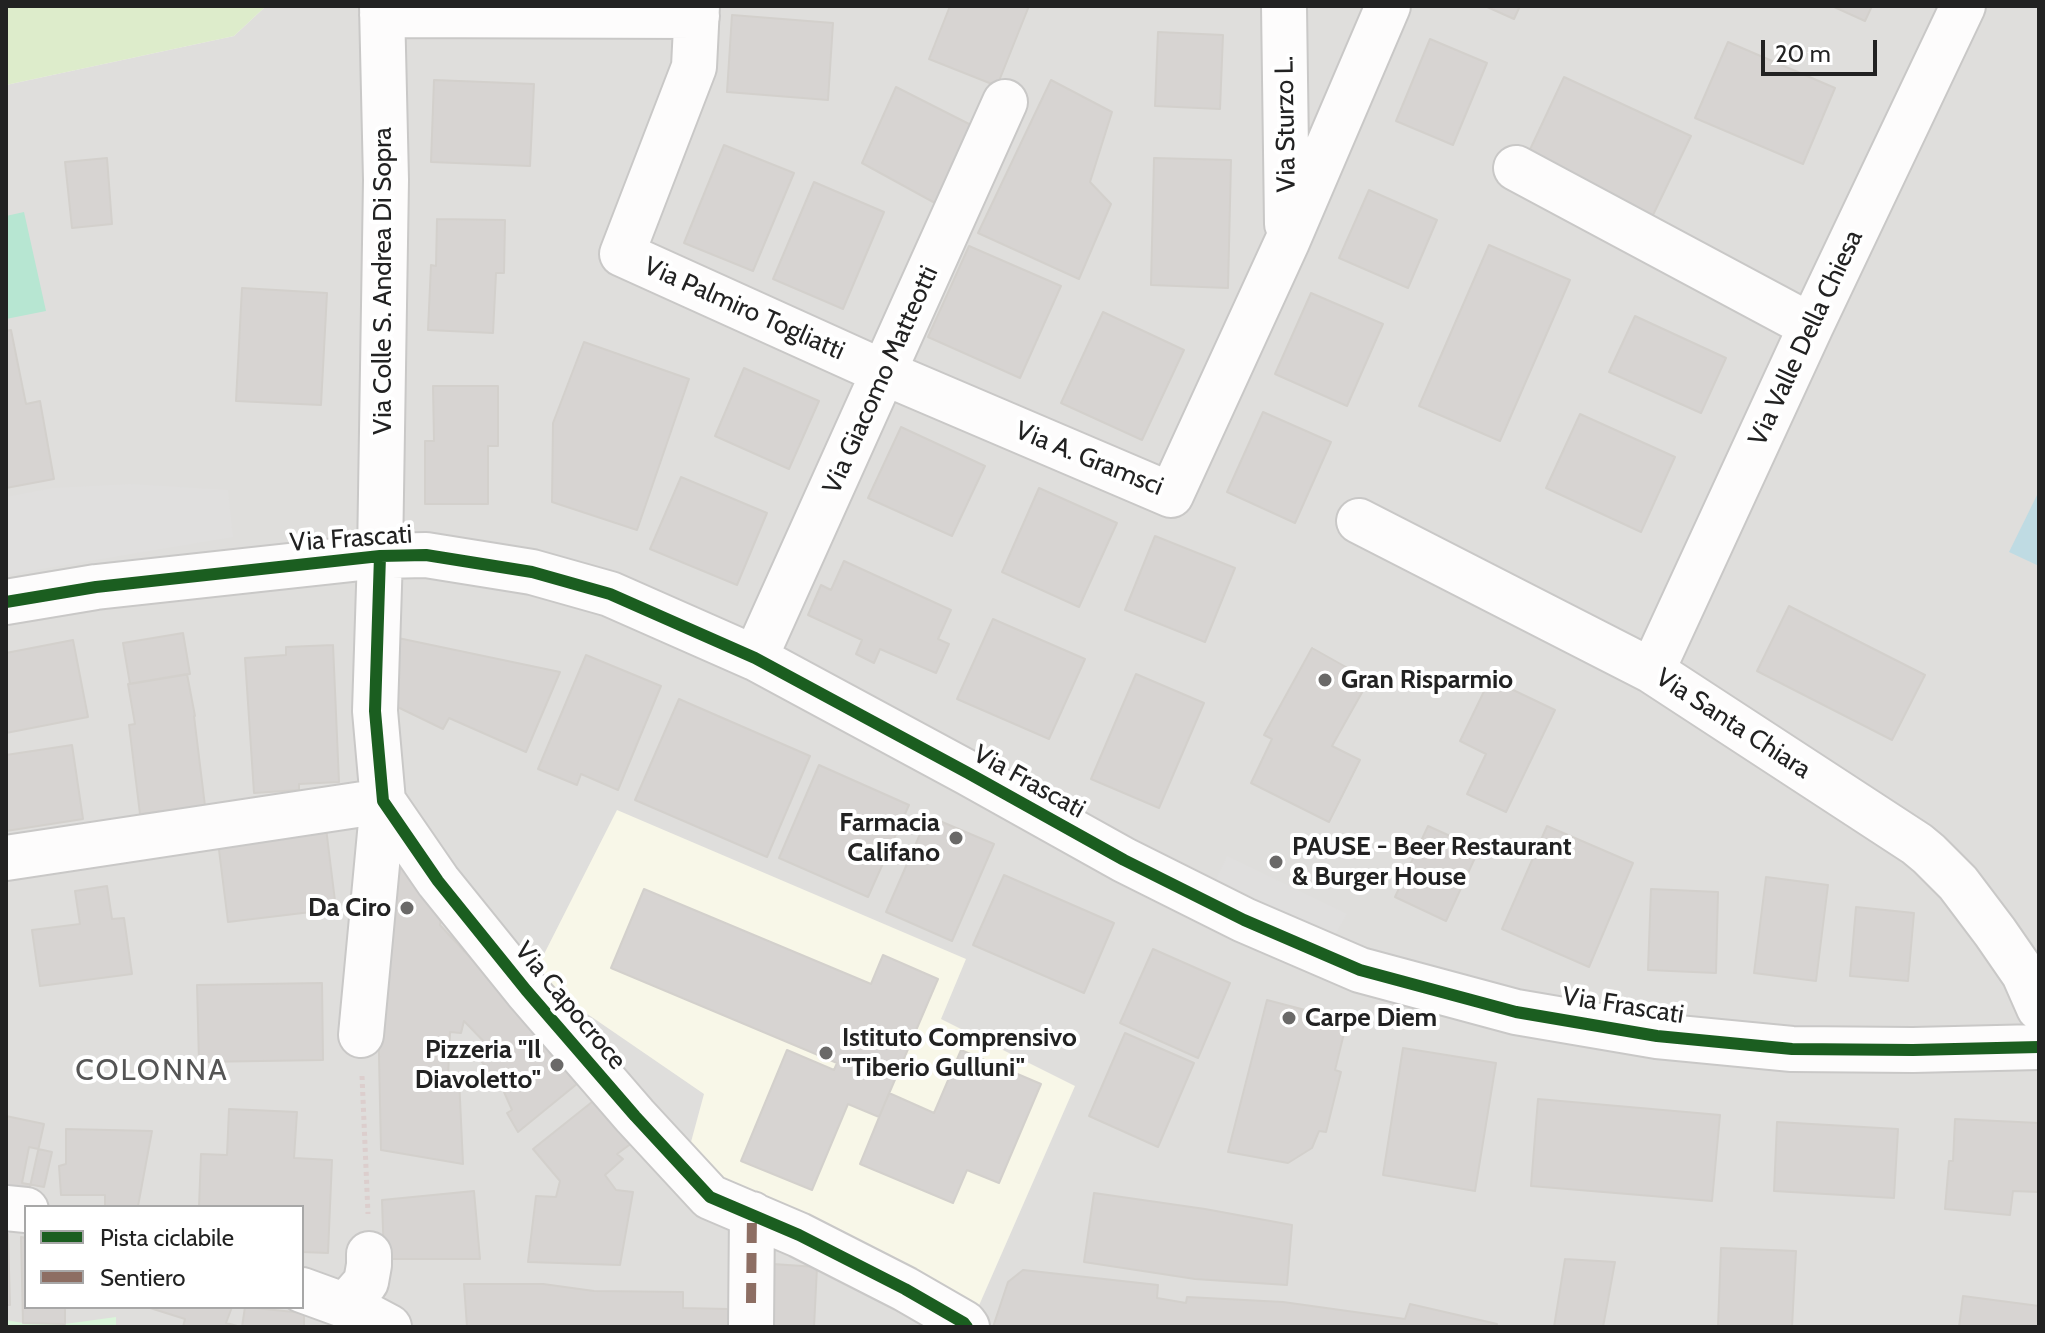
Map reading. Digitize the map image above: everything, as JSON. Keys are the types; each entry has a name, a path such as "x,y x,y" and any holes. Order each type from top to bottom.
{"street":[{"name":"Via Sturzo L.","path":"1284,6 1287,242"},
{"path":"1287,242 1388,6"},
{"name":"Via Valle Della Chiesa","path":"1652,671 1963,6"},
{"path":"382,10 697,11"},
{"name":"Via Colle S. Andrea Di Sopra","path":"380,556 386,180 382,10"},
{"name":"Via Palmiro Togliatti","path":"697,11 694,67 622,254 885,373"},
{"name":"Via Giacomo Matteotti","path":"755,658 1005,102"},
{"path":"1516,168 1811,326"},
{"name":"Via A. Gramsci","path":"885,373 1171,495 1287,242"},
{"name":"Via Santa Chiara","path":"1359,521 1652,671 1929,854 1958,883 1995,932 2024,974 2039,1008"},
{"name":"Via Frascati","path":"6,602 96,587 380,556 426,555 532,572 610,594 755,658 1124,860 1244,920 1360,970 1516,1012 1657,1036 1792,1049 2039,1047"},
{"name":"Via Capocroce","path":"380,556 375,711 383,801 438,881 526,990 710,1197 799,1235 905,1289 967,1327"},
{"path":"6,858 383,801 361,1035"},
{"path":"751,1315 752,1214"},
{"path":"321,1297 352,1298 366,1282 369,1254"},
{"path":"321,1297 389,1327"}],"path":[{"path":"361,1035 369,1254"}],"shaded area":[{"path":"266,6 2039,6 2039,1327 6,1327 6,85 234,36"},
{"path":"131,484 228,490 233,537 6,575 6,497 53,488"},
{"name":"Istituto Comprensivo \"Tiberio Gulluni\"","path":"617,810 966,959 941,1019 1075,1086 977,1310 721,1183 688,1153 704,1094 548,987 540,962"},
{"path":"1227,856 1347,914 1333,939 1213,885"}],"green space":[{"path":"6,6 266,6 234,36 6,85"},
{"path":"24,212 46,311 6,319 6,216"},
{"path":"116,1317 116,1327 6,1327 6,1320 65,1324"}],"water":[{"path":"2039,491 2039,566 2009,552"}],"building":[{"path":"950,6 1029,6 997,86 929,59"},
{"path":"1485,6 1520,6 1514,19"},
{"path":"1832,6 1872,6 1865,21"},
{"path":"732,15 833,23 828,100 727,92"},
{"path":"1158,32 1223,35 1220,109 1155,106"},
{"path":"1430,39 1487,63 1453,145 1396,121"},
{"path":"1728,42 1835,88 1803,164 1695,118"},
{"path":"1564,77 1691,136 1652,217 1526,158"},
{"path":"434,80 534,84 530,166 431,162"},
{"path":"1051,80 1112,112 1090,182 1111,204 1079,279 978,233"},
{"path":"896,87 973,126 935,203 862,163"},
{"path":"724,145 794,173 753,271 684,243"},
{"path":"107,158 112,224 72,228 65,162"},
{"path":"1154,158 1231,160 1228,288 1151,285"},
{"path":"814,182 884,212 843,309 773,279"},
{"path":"1369,190 1437,220 1408,288 1339,258"},
{"path":"437,219 505,220 504,273 496,273 493,333 428,330 431,265 436,266"},
{"path":"1489,245 1570,280 1500,441 1419,406"},
{"path":"969,246 1061,286 1020,378 928,337"},
{"path":"242,288 327,293 321,405 236,401"},
{"path":"1311,293 1383,324 1347,406 1275,374"},
{"path":"1103,312 1184,350 1142,440 1061,403"},
{"path":"1635,316 1726,358 1701,413 1609,372"},
{"path":"11,330 26,404 40,401 54,479 6,488 6,331"},
{"path":"584,342 689,379 637,530 552,502 553,423"},
{"path":"744,368 819,401 789,469 715,436"},
{"path":"433,386 498,386 498,446 488,446 488,504 425,504 425,441 434,441"},
{"path":"1263,412 1331,442 1295,523 1227,492"},
{"path":"1580,414 1675,457 1641,532 1546,488"},
{"path":"901,427 985,466 952,536 868,498"},
{"path":"681,477 767,513 737,585 650,549"},
{"path":"1039,488 1117,523 1079,607 1002,572"},
{"path":"1155,536 1235,568 1205,642 1125,610"},
{"path":"844,561 951,610 938,639 949,644 936,673 880,649 874,663 856,654 862,640 808,615 821,585 831,590"},
{"path":"1789,606 1925,675 1892,740 1757,671"},
{"path":"993,619 1085,659 1049,739 957,699"},
{"path":"183,633 190,674 130,684 123,643"},
{"path":"398,638 560,672 526,752 449,718 443,729 381,699"},
{"path":"73,640 88,717 6,733 6,653"},
{"path":"333,645 339,782 299,784 299,790 254,793 245,658 286,655 286,647"},
{"path":"1312,648 1369,680 1332,746 1360,760 1329,822 1251,783 1272,739 1264,735"},
{"path":"586,655 661,686 618,790 581,774 577,785 538,769"},
{"path":"187,674 205,806 140,814 129,725 135,724 128,684"},
{"path":"1136,674 1204,703 1159,808 1091,779"},
{"path":"1490,679 1555,710 1506,812 1467,794 1486,754 1460,741"},
{"path":"679,699 810,756 767,857 635,800"},
{"path":"72,745 83,819 6,831 6,755"},
{"path":"819,765 909,805 868,897 779,858"},
{"path":"928,816 994,844 952,941 886,912"},
{"path":"1428,826 1479,849 1446,921 1395,897"},
{"path":"1547,826 1633,863 1589,967 1502,929"},
{"path":"326,828 336,909 228,922 218,842"},
{"path":"401,866 442,914 440,925 583,1079 518,1132 507,1113 512,1110 500,1083 481,1061 492,1050 464,1021 461,1033 450,1032 448,1078 459,1078 463,1164 381,1150 378,1008 386,867"},
{"path":"1004,875 1114,923 1084,993 973,945"},
{"path":"1766,877 1828,885 1816,981 1754,973"},
{"path":"107,886 112,919 124,918 132,974 40,986 32,930 80,924 75,891"},
{"path":"644,889 871,984 883,955 938,979 879,1117 848,1104 812,1190 741,1161 787,1050 834,1070 837,1063 611,968"},
{"path":"1651,889 1718,892 1716,973 1648,970"},
{"path":"1856,907 1914,913 1908,981 1850,976"},
{"path":"1153,949 1230,983 1198,1058 1120,1023"},
{"path":"322,983 323,1060 199,1062 197,985"},
{"path":"1267,1000 1347,1021 1335,1070 1341,1072 1326,1132 1319,1131 1312,1148 1288,1163 1228,1152"},
{"path":"1125,1033 1194,1063 1158,1147 1089,1116"},
{"path":"1403,1048 1496,1063 1475,1191 1383,1175"},
{"path":"961,1050 1041,1084 999,1183 967,1170 953,1203 860,1164 889,1093 934,1113"},
{"path":"597,1098 632,1143 617,1154 623,1159 605,1175 616,1190 633,1192 620,1265 528,1262 536,1196 556,1197 560,1181 533,1149"},
{"path":"1538,1099 1720,1115 1712,1201 1531,1186"},
{"path":"229,1109 297,1112 294,1158 332,1160 328,1253 304,1252 304,1205 199,1205 201,1154 227,1155"},
{"path":"6,1116 44,1124 27,1200 6,1195"},
{"path":"1955,1119 2039,1123 2039,1192 2013,1191 2010,1215 1945,1209 1949,1161 1953,1161"},
{"path":"1777,1122 1898,1129 1894,1198 1774,1191"},
{"path":"66,1129 152,1131 138,1205 105,1205 105,1195 61,1195 59,1166 66,1164"},
{"path":"29,1147 52,1152 44,1187 22,1183"},
{"path":"474,1191 480,1259 384,1259 382,1200"},
{"path":"1094,1193 1292,1225 1287,1285 1195,1279 1084,1262"},
{"path":"8,1234 10,1305 6,1305"},
{"path":"21,1237 24,1238 24,1309 65,1309 65,1324 23,1323"},
{"path":"1721,1248 1796,1251 1792,1327 1718,1327"},
{"path":"1565,1259 1615,1262 1603,1327 1554,1327"},
{"path":"773,1264 817,1267 814,1327 769,1327"},
{"path":"1023,1270 1158,1285 1157,1298 1186,1303 1187,1297 1283,1302 1405,1319 1410,1304 1497,1324 1496,1327 993,1327 1008,1282"},
{"path":"464,1284 543,1284 594,1291 683,1292 683,1308 728,1309 728,1327 467,1327"},
{"path":"1963,1296 2039,1306 2039,1327 1959,1327"},
{"path":"153,1309 231,1309 226,1323 241,1327 183,1327 185,1319"},
{"path":"245,1309 304,1313 304,1327 242,1327"}],"marked path":[{"path":"751,1303 752,1214"}],"cycle path":[{"path":"6,602 96,587 380,556 426,555 532,572 610,594 755,658 1124,860 1244,920 1360,970 1516,1012 1657,1036 1792,1049 2039,1047"},
{"path":"380,556 375,711 383,801 438,881 526,990 710,1197 799,1235 905,1289 967,1327"}],"place":[{"name":"Gran Risparmio","path":"1325,680"},
{"name":"Farmacia Califano","path":"956,838"},
{"name":"PAUSE - Beer Restaurant & Burger House","path":"1276,862"},
{"name":"Da Ciro","path":"407,908"},
{"name":"Carpe Diem","path":"1289,1018"},
{"name":"Istituto Comprensivo \"Tiberio Gulluni\"","path":"826,1053"},
{"name":"Pizzeria \"Il Diavoletto\"","path":"557,1065"}],"district":[{"name":"COLONNA","path":"152,1071"}]}
